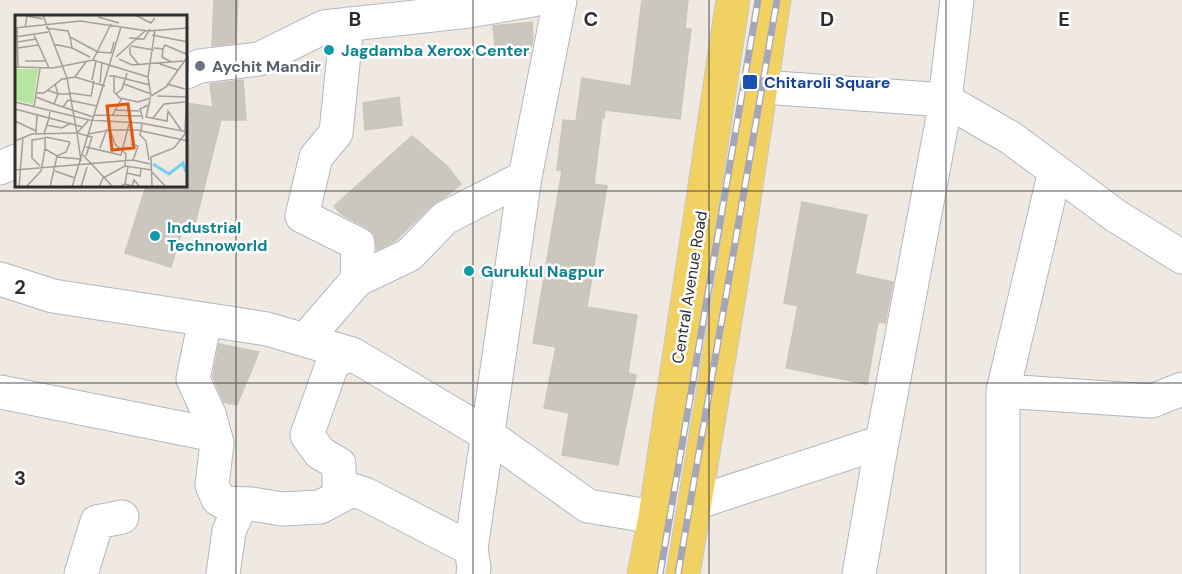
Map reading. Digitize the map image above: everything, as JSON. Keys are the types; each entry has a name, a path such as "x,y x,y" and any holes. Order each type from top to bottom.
{"main road":[{"name":"Central Avenue Road","path":"644,574 655,517 732,0"},
{"path":"683,574 774,0"}],"street":[{"path":"188,71 200,66 259,59 324,27 469,11 533,0"},
{"path":"205,320 193,379 209,414 217,443 212,485 218,499 225,503 282,509 320,507 352,490 365,494 472,562 525,177 560,0"},
{"path":"860,574 945,100 957,0"},
{"path":"347,24 336,133 316,157 302,216 358,244 357,280"},
{"path":"761,87 945,100 1011,138 1116,216 1182,257"},
{"path":"0,168 15,161"},
{"path":"1003,574 1003,391 1055,171"},
{"path":"305,340 357,280 409,255 445,218 525,177"},
{"path":"0,279 53,296 267,329 352,354 488,435 588,506 655,517"},
{"path":"339,496 339,464 320,453 307,435 333,362 352,354"},
{"path":"1003,391 1152,401 1182,388"},
{"path":"0,392 215,435"},
{"path":"696,503 882,442"},
{"path":"223,574 229,531 241,504"},
{"path":"81,574 97,522 122,517"}],"building":[{"path":"214,0 238,0 236,43 212,46"},
{"path":"642,0 688,0 685,29 691,29 680,119 605,110 604,118 602,118 594,184 607,186 587,307 637,315 628,373 636,375 618,465 562,455 569,413 544,408 556,347 533,343 562,171 557,170 563,120 576,121 582,78 631,86"},
{"path":"532,22 533,39 530,53 496,56 493,26"},
{"path":"243,80 246,120 221,120 195,224 186,223 186,217 171,267 125,253 145,188 188,188 188,103 213,107 210,84"},
{"path":"399,97 402,125 365,130 363,103"},
{"path":"412,136 447,166 461,184 432,205 395,241 377,250 374,234 366,227 341,214 334,206"},
{"path":"802,202 867,215 855,274 893,282 885,323 878,322 867,384 786,368 798,306 784,303"},
{"path":"219,344 259,352 237,405 224,402 213,377"}],"railway":[{"path":"660,574 758,0"},
{"path":"678,574 777,0"}],"place":[{"name":"Jagdamba Xerox Center","path":"329,50"},
{"name":"Aychit Mandir","path":"200,66"},
{"name":"Chitaroli Square","path":"750,82"},
{"name":"Industrial Technoworld","path":"155,236"},
{"name":"Gurukul Nagpur","path":"469,271"}]}
